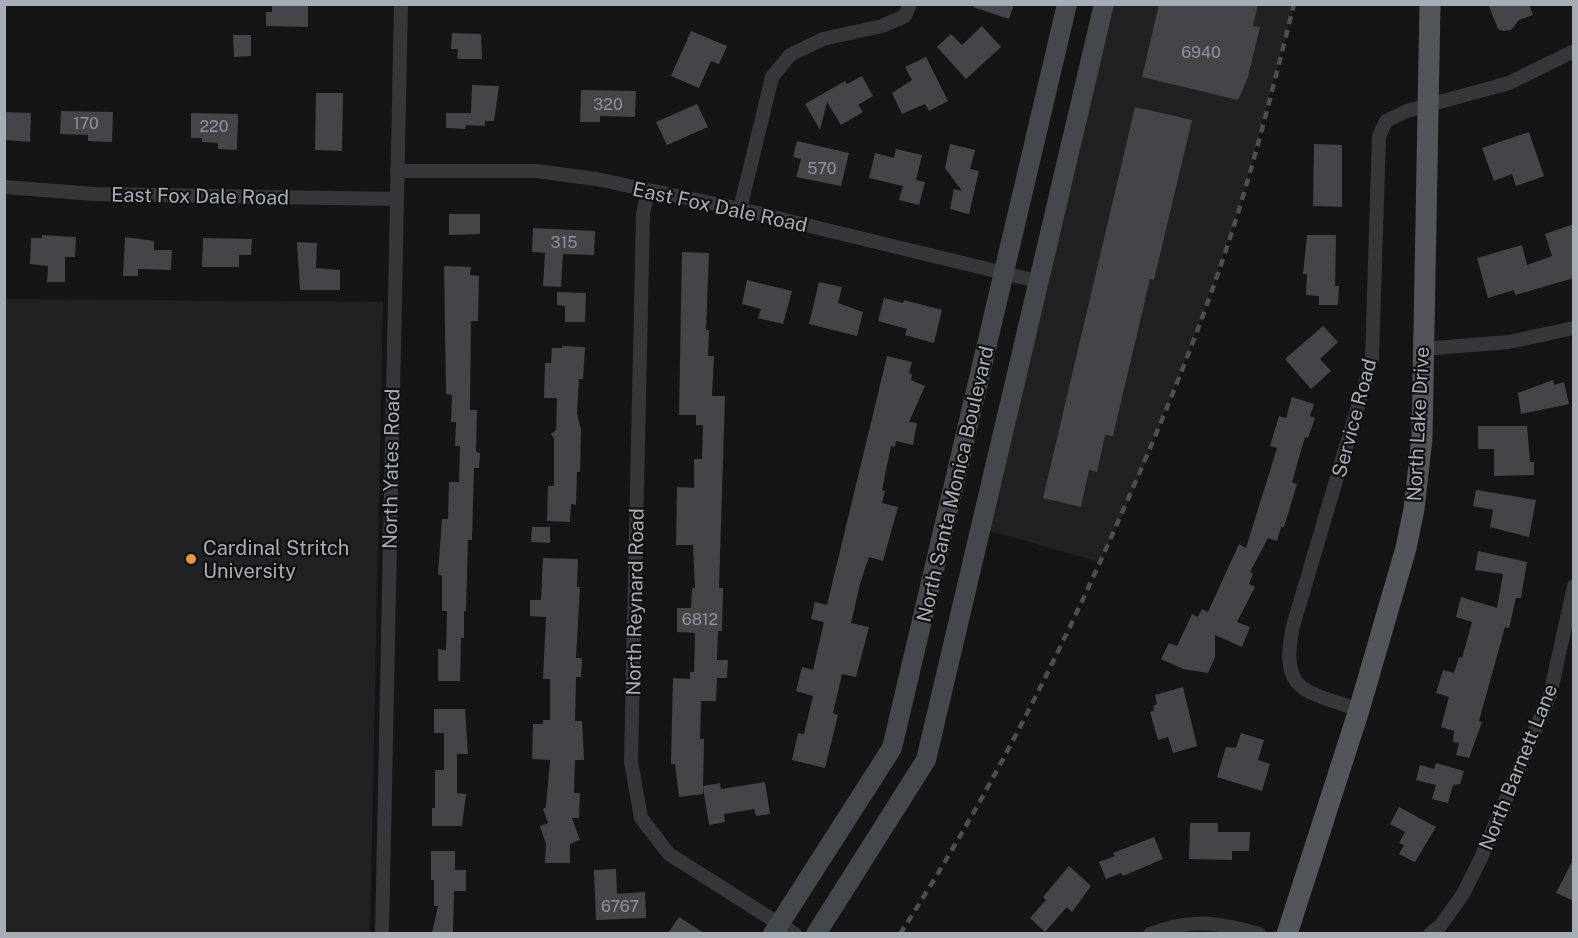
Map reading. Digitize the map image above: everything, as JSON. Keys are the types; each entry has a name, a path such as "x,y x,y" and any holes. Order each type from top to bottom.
{"main road":[{"name":"North Lake Drive","path":"1287,933 1359,710 1411,525 1422,438 1431,4"}],"street":[{"name":"North Yates Road","path":"382,933 401,4"},
{"path":"740,209 772,77 790,55 823,39 882,26 905,16 910,4"},
{"name":"North Santa Monica Boulevard","path":"782,931 892,748 1067,4"},
{"name":"North Santa Monica Boulevard","path":"816,933 926,760 1104,4"},
{"path":"1429,105 1509,83 1574,51"},
{"name":"Service Road","path":"1359,710 1302,689 1295,683 1290,674 1290,642 1372,358 1379,136 1386,121 1429,105"},
{"name":"East Fox Dale Road","path":"397,171 536,171 596,179 740,209 1037,281"},
{"name":"East Fox Dale Road","path":"4,187 95,194 396,199"},
{"name":"North Reynard Road","path":"648,191 643,214 631,762 641,818 669,854 782,931"},
{"path":"1423,349 1509,342 1574,328"},
{"name":"North Barnett Lane","path":"1431,933 1441,925 1463,894 1481,858 1550,695 1574,586"},
{"path":"1150,933 1174,924 1200,922 1260,933"}],"shaded area":[{"path":"1104,5 1294,5 1237,217 1199,325 1138,481 1100,562 980,528"},
{"name":"Cardinal Stritch University","path":"5,299 383,302 370,933 5,933"}],"building":[{"path":"974,4 1014,4 1009,19 973,7"},
{"path":"1159,4 1258,4 1253,26 1260,27 1248,77 1238,100 1142,77"},
{"path":"1488,4 1529,4 1533,15 1519,20 1511,30 1503,31 1498,29"},
{"path":"272,5 308,6 308,27 266,26 266,12 272,12"},
{"path":"982,26 1001,47 966,79 937,47 951,34 962,45"},
{"path":"691,31 727,46 719,64 711,61 699,88 671,76"},
{"path":"452,33 481,34 482,59 457,59 458,49 451,49"},
{"path":"233,35 251,35 251,56 234,57"},
{"path":"926,57 948,101 929,111 925,104 902,114 892,93 912,80 905,67"},
{"path":"862,76 873,96 858,105 863,112 841,125 827,102 820,130 805,104 845,81 847,84"},
{"path":"472,85 499,86 494,121 485,121 485,126 466,125 465,129 446,128 446,113 471,113"},
{"path":"581,90 636,91 635,117 600,116 600,122 580,122"},
{"path":"316,93 343,93 342,151 315,150"},
{"path":"697,104 708,127 667,145 656,122"},
{"path":"1135,107 1192,120 1154,280 1150,279 1113,436 1105,435 1097,472 1089,470 1081,507 1043,498"},
{"path":"61,111 113,112 112,142 88,141 88,135 60,134"},
{"path":"4,112 31,113 30,142 4,140"},
{"path":"191,113 238,114 237,150 218,149 218,143 202,142 202,138 191,138"},
{"path":"1529,132 1544,176 1516,186 1512,174 1494,181 1482,148"},
{"path":"797,141 849,153 841,186 796,177 801,159 793,157"},
{"path":"950,144 975,150 970,169 979,171 969,214 950,209 954,189 962,191 945,168"},
{"path":"1314,144 1342,145 1342,207 1313,206"},
{"path":"896,149 922,155 916,180 925,182 919,205 899,200 903,186 869,178 875,153 894,158"},
{"path":"449,214 480,214 480,234 449,235"},
{"path":"1574,224 1574,278 1515,295 1514,290 1488,298 1477,258 1522,245 1527,265 1552,256 1545,234"},
{"path":"533,228 595,231 594,255 563,254 561,287 543,286 545,253 532,252"},
{"path":"42,235 76,237 75,257 65,257 65,282 47,282 48,266 30,264 31,238 42,238"},
{"path":"1307,235 1336,235 1335,286 1339,286 1338,305 1319,305 1319,296 1306,295 1307,274 1303,274"},
{"path":"125,237 154,241 154,250 172,250 171,270 138,269 138,276 123,276"},
{"path":"203,238 252,239 251,255 239,255 239,267 202,267"},
{"path":"297,242 317,243 316,268 340,270 340,290 300,290"},
{"path":"682,252 709,253 706,330 709,330 708,356 714,356 712,396 725,396 719,588 723,588 722,631 718,631 717,660 728,660 727,678 717,678 716,701 701,701 700,739 704,739 703,786 720,783 721,789 765,782 770,814 756,816 754,809 724,814 725,822 709,825 703,787 703,794 679,797 675,764 671,764 673,678 690,679 690,672 694,672 695,633 677,632 677,608 691,608 692,588 695,588 693,545 676,545 677,487 694,488 694,459 702,459 703,425 696,425 696,415 679,415"},
{"path":"444,266 471,267 470,275 479,276 478,321 471,321 470,410 477,410 476,452 480,453 479,468 474,468 472,540 468,540 466,611 464,611 464,638 461,638 460,681 438,681 438,649 446,650 447,611 442,611 442,576 438,574 442,519 448,519 449,482 459,482 460,446 455,446 456,422 451,422 452,395 446,394"},
{"path":"747,280 792,291 783,324 758,318 761,309 742,304"},
{"path":"819,282 842,287 838,303 863,312 857,336 809,324"},
{"path":"557,292 586,293 585,322 565,322 565,306 557,305"},
{"path":"884,298 903,303 904,300 942,310 934,343 905,335 907,329 878,321"},
{"path":"1323,326 1338,342 1320,359 1331,371 1311,389 1285,359"},
{"path":"562,346 585,347 583,379 579,379 577,413 581,430 580,472 577,472 576,505 571,504 570,522 547,521 548,486 554,486 554,439 551,434 556,430 557,398 544,398 545,363 551,363 552,348 562,348"},
{"path":"887,356 912,362 909,373 912,374 911,380 925,386 909,422 917,423 913,445 896,441 895,447 891,446 882,490 885,491 882,503 898,507 883,561 869,557 860,584 851,623 869,627 856,677 842,674 833,713 838,715 825,768 792,760 798,733 804,734 813,696 796,691 802,667 813,670 824,622 811,619 815,602 827,605"},
{"path":"1553,380 1554,385 1564,382 1569,404 1521,414 1518,393"},
{"path":"1292,397 1314,404 1310,416 1315,418 1308,438 1305,437 1292,482 1297,484 1284,527 1281,527 1277,541 1268,538 1250,572 1253,574 1249,584 1255,587 1237,622 1250,627 1242,647 1215,635 1215,657 1208,673 1183,669 1161,659 1169,643 1177,646 1192,614 1198,617 1202,609 1208,612 1239,544 1246,548 1277,448 1270,446 1279,416 1286,418"},
{"path":"1478,426 1527,426 1530,462 1534,462 1534,475 1494,476 1494,449 1478,449"},
{"path":"1476,490 1536,500 1529,537 1490,527 1493,510 1473,506"},
{"path":"532,527 550,527 550,543 531,542"},
{"path":"1478,551 1527,562 1521,598 1516,598 1509,628 1505,627 1479,721 1482,722 1469,758 1456,755 1459,743 1453,742 1454,731 1441,727 1449,697 1436,693 1443,670 1454,673 1459,657 1462,658 1472,622 1456,617 1461,597 1497,608 1503,574 1475,570"},
{"path":"543,558 578,559 577,587 580,587 576,658 582,658 581,677 576,677 575,721 582,721 584,760 575,760 574,793 580,793 579,818 572,818 580,840 570,844 570,863 545,863 546,844 540,826 548,823 543,809 546,807 550,760 532,759 533,724 543,724 543,720 550,720 550,679 543,679 546,617 530,616 530,600 541,600"},
{"path":"1183,687 1197,746 1173,753 1168,737 1158,740 1150,712 1154,711 1153,706 1157,704 1155,695"},
{"path":"434,709 465,709 468,754 457,754 457,793 466,794 462,826 432,826 432,808 435,808 435,770 444,770 444,733 434,733"},
{"path":"1241,733 1264,740 1258,760 1270,764 1262,791 1217,777 1226,747 1236,748"},
{"path":"1436,763 1464,771 1460,784 1453,785 1448,803 1432,799 1436,785 1416,780 1420,765 1434,769"},
{"path":"1399,807 1436,827 1415,862 1399,854 1404,845 1399,843 1405,832 1390,824"},
{"path":"1190,823 1218,823 1218,832 1250,832 1249,851 1232,851 1232,860 1189,859"},
{"path":"1154,837 1163,859 1123,876 1121,873 1106,879 1099,862 1115,856 1113,853"},
{"path":"431,851 455,851 455,870 466,870 466,891 454,891 453,933 432,933 438,906 434,906"},
{"path":"1574,858 1574,901 1556,893"},
{"path":"1069,866 1091,886 1072,912 1067,907 1045,932 1030,918 1046,900 1043,897"},
{"path":"616,869 617,894 645,892 646,918 596,920 594,870"},
{"path":"679,917 704,933 668,933"}],"railway":[{"path":"900,934 956,844 1032,705 1100,562 1156,434 1223,260 1260,137 1294,4"}],"place":[{"name":"Cardinal Stritch University","path":"191,559"}]}
